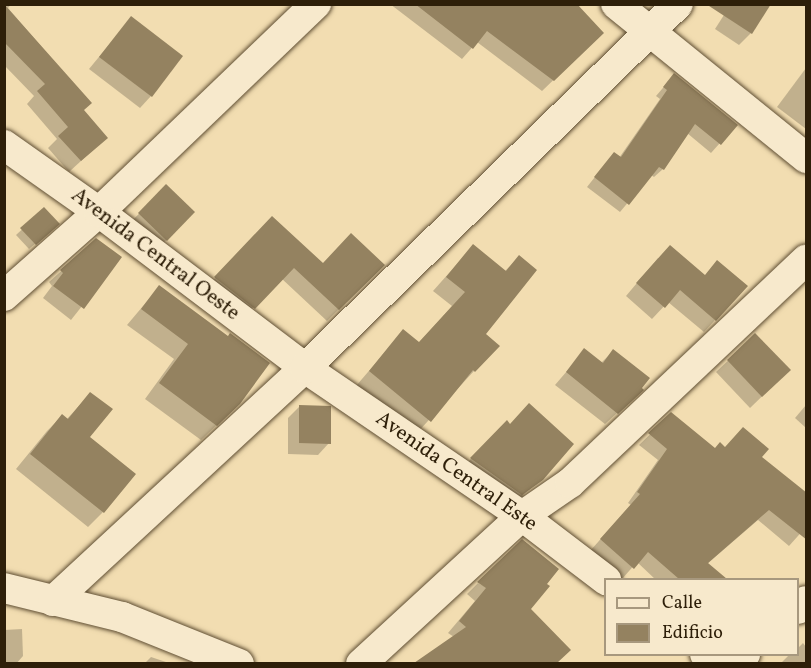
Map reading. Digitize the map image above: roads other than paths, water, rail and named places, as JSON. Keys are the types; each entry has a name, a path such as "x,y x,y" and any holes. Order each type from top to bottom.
{"street":[{"path":"4,296 99,212 316,4"},
{"path":"616,4 807,159"},
{"path":"53,601 305,368 678,4"},
{"name":"Avenida Central Oeste","path":"4,146 99,212 305,368"},
{"path":"361,663 522,516 570,483 807,260"},
{"name":"Avenida Central Este","path":"305,368 522,516 605,578"},
{"path":"4,588 122,617 239,663"}]}
